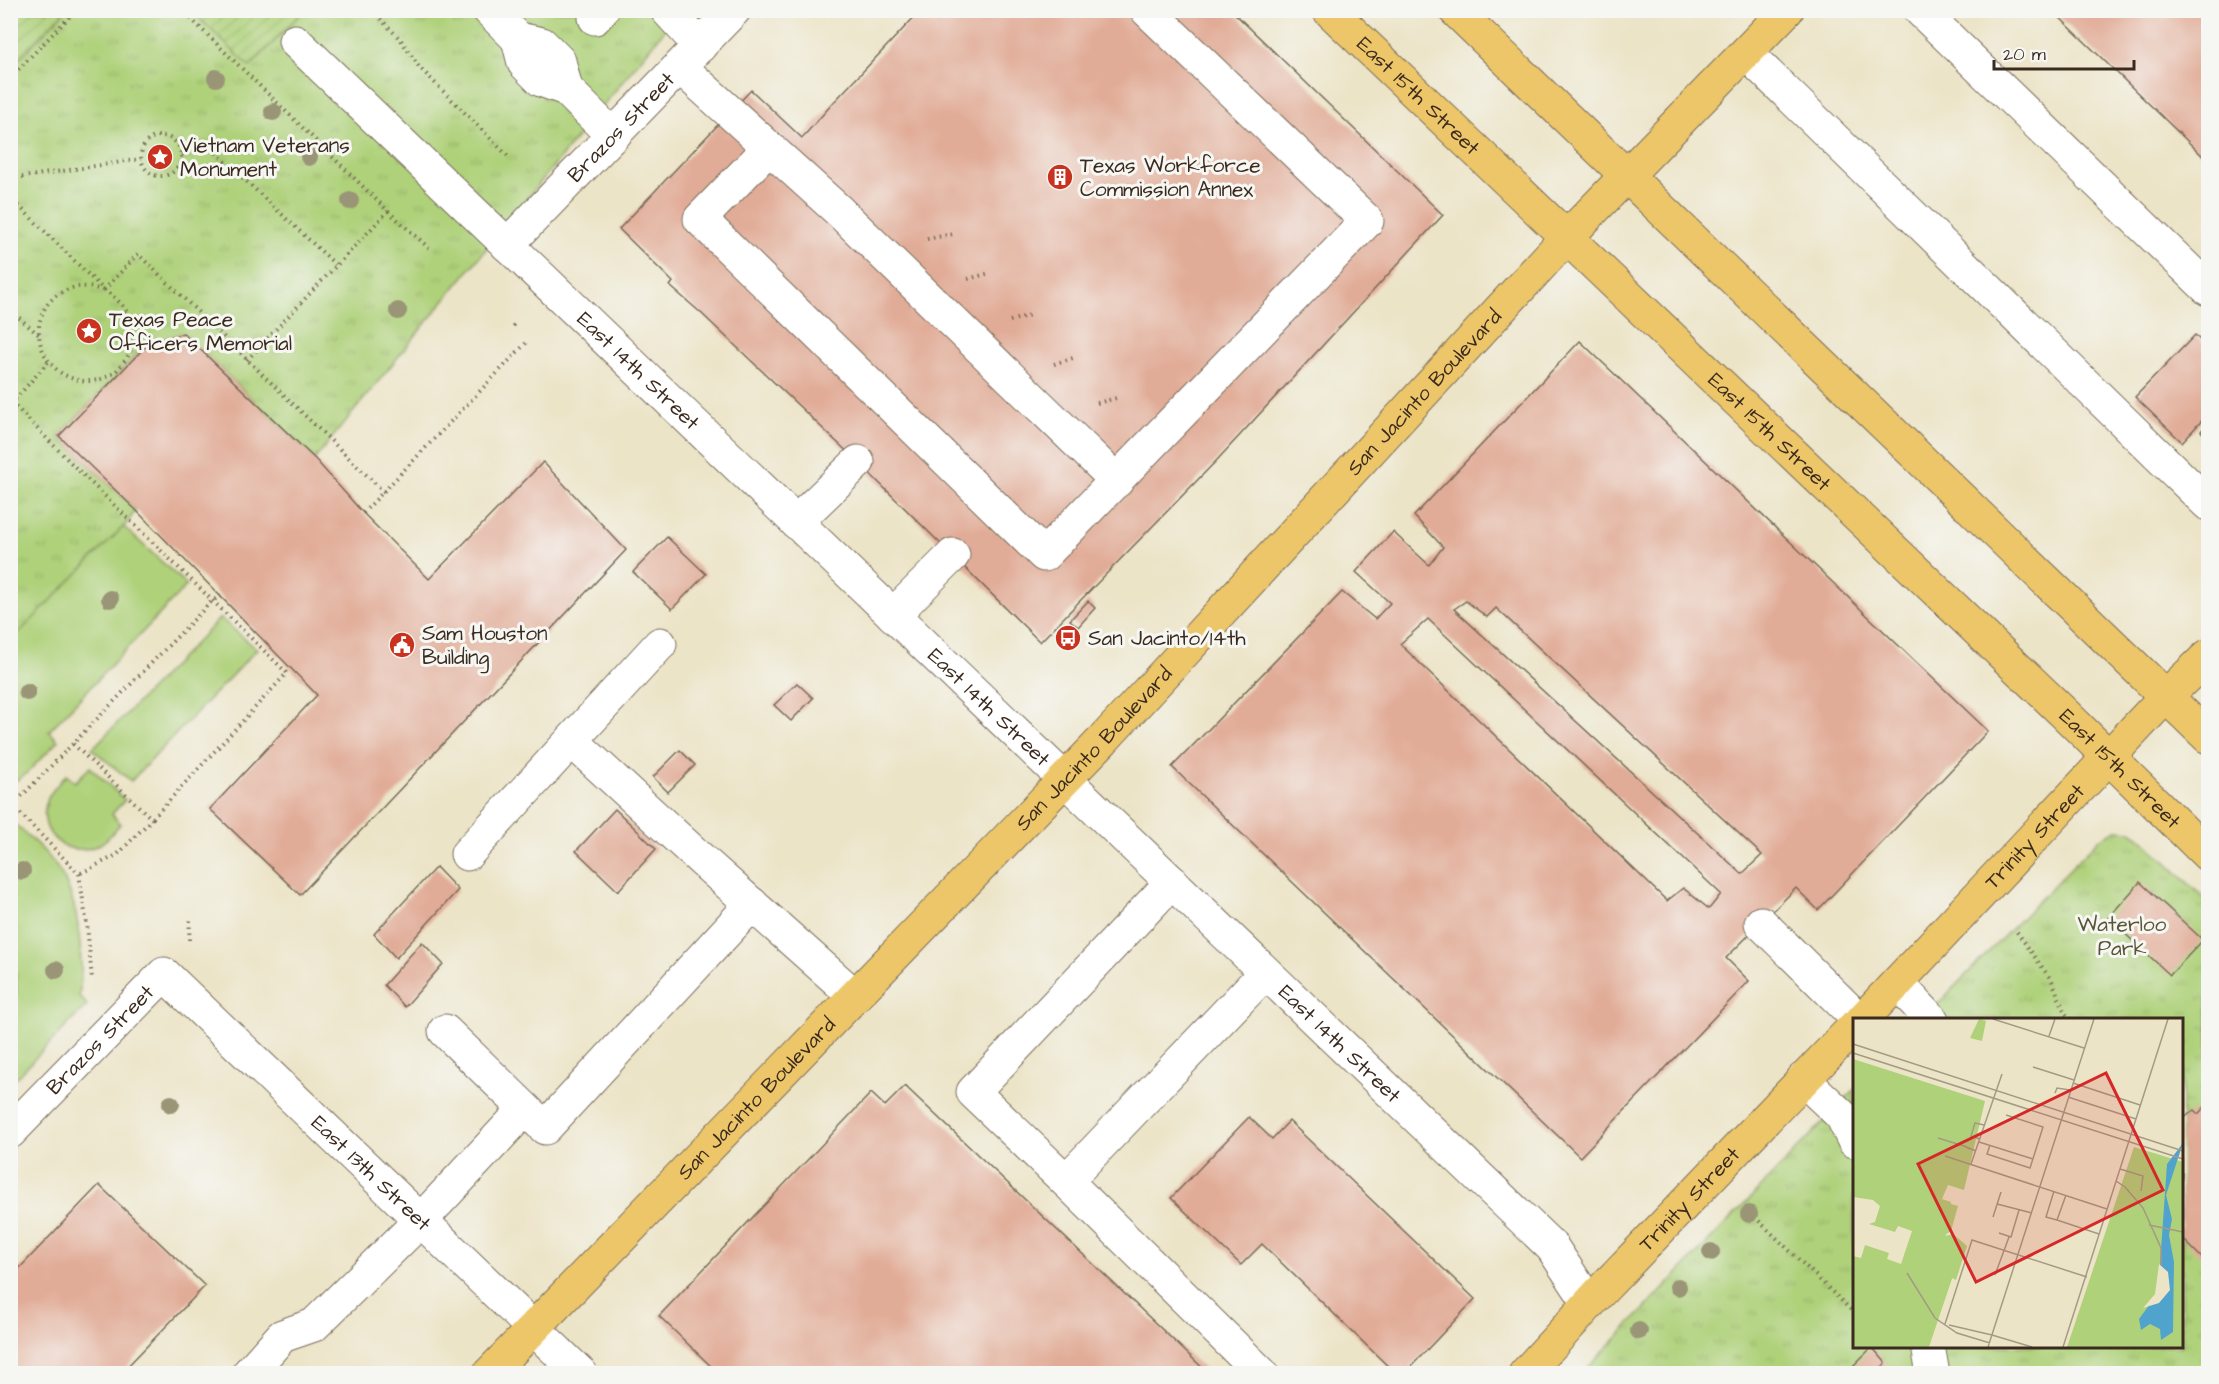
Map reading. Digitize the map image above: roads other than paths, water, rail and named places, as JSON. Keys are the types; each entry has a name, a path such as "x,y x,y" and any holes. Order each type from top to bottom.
{"main road":[{"name":"East 15th Street","path":"1329,10 2109,757 2208,855"},
{"path":"1455,10 2208,737"},
{"name":"San Jacinto Boulevard","path":"489,1374 1064,780 1566,238 1787,10"},
{"name":"Trinity Street","path":"1862,1018 2166,696 2208,656"},
{"name":"Trinity Street","path":"1525,1374 1853,1028"}],"street":[{"path":"489,10 518,39 542,44 559,61 566,89 613,136"},
{"path":"666,10 690,56 769,148 840,212 1117,481"},
{"name":"Brazos Street","path":"507,245 734,10"},
{"path":"769,148 700,219 1044,555 1366,221 1148,10"},
{"path":"1920,10 2208,289"},
{"name":"East 14th Street","path":"295,40 1552,1247 1589,1304"},
{"path":"1746,53 2208,504"},
{"path":"796,522 858,462"},
{"path":"893,615 953,555"},
{"path":"467,854 660,644"},
{"path":"572,741 855,996"},
{"path":"1172,882 973,1092 1262,1374"},
{"path":"445,1031 545,1128 752,904"},
{"path":"1761,923 1858,1018"},
{"path":"1066,1181 1265,973"},
{"name":"Brazos Street","path":"10,1132 164,974"},
{"name":"East 13th Street","path":"164,974 580,1374"},
{"path":"1897,983 1930,1018"},
{"path":"1803,1079 1842,1116 1853,1139"},
{"path":"248,1374 282,1336 314,1325 421,1220 525,1109"},
{"path":"1928,1348 1933,1374"}],"place":[{"name":"Vietnam Veterans Monument","path":"160,157"},
{"name":"Texas Workforce Commission Annex","path":"1060,177"},
{"name":"Texas Peace Officers Memorial","path":"89,331"},
{"name":"San Jacinto/14th","path":"1068,638"},
{"name":"Sam Houston Building","path":"402,645"}],"park label":[{"name":"Waterloo Park","path":"2122,936"}]}
